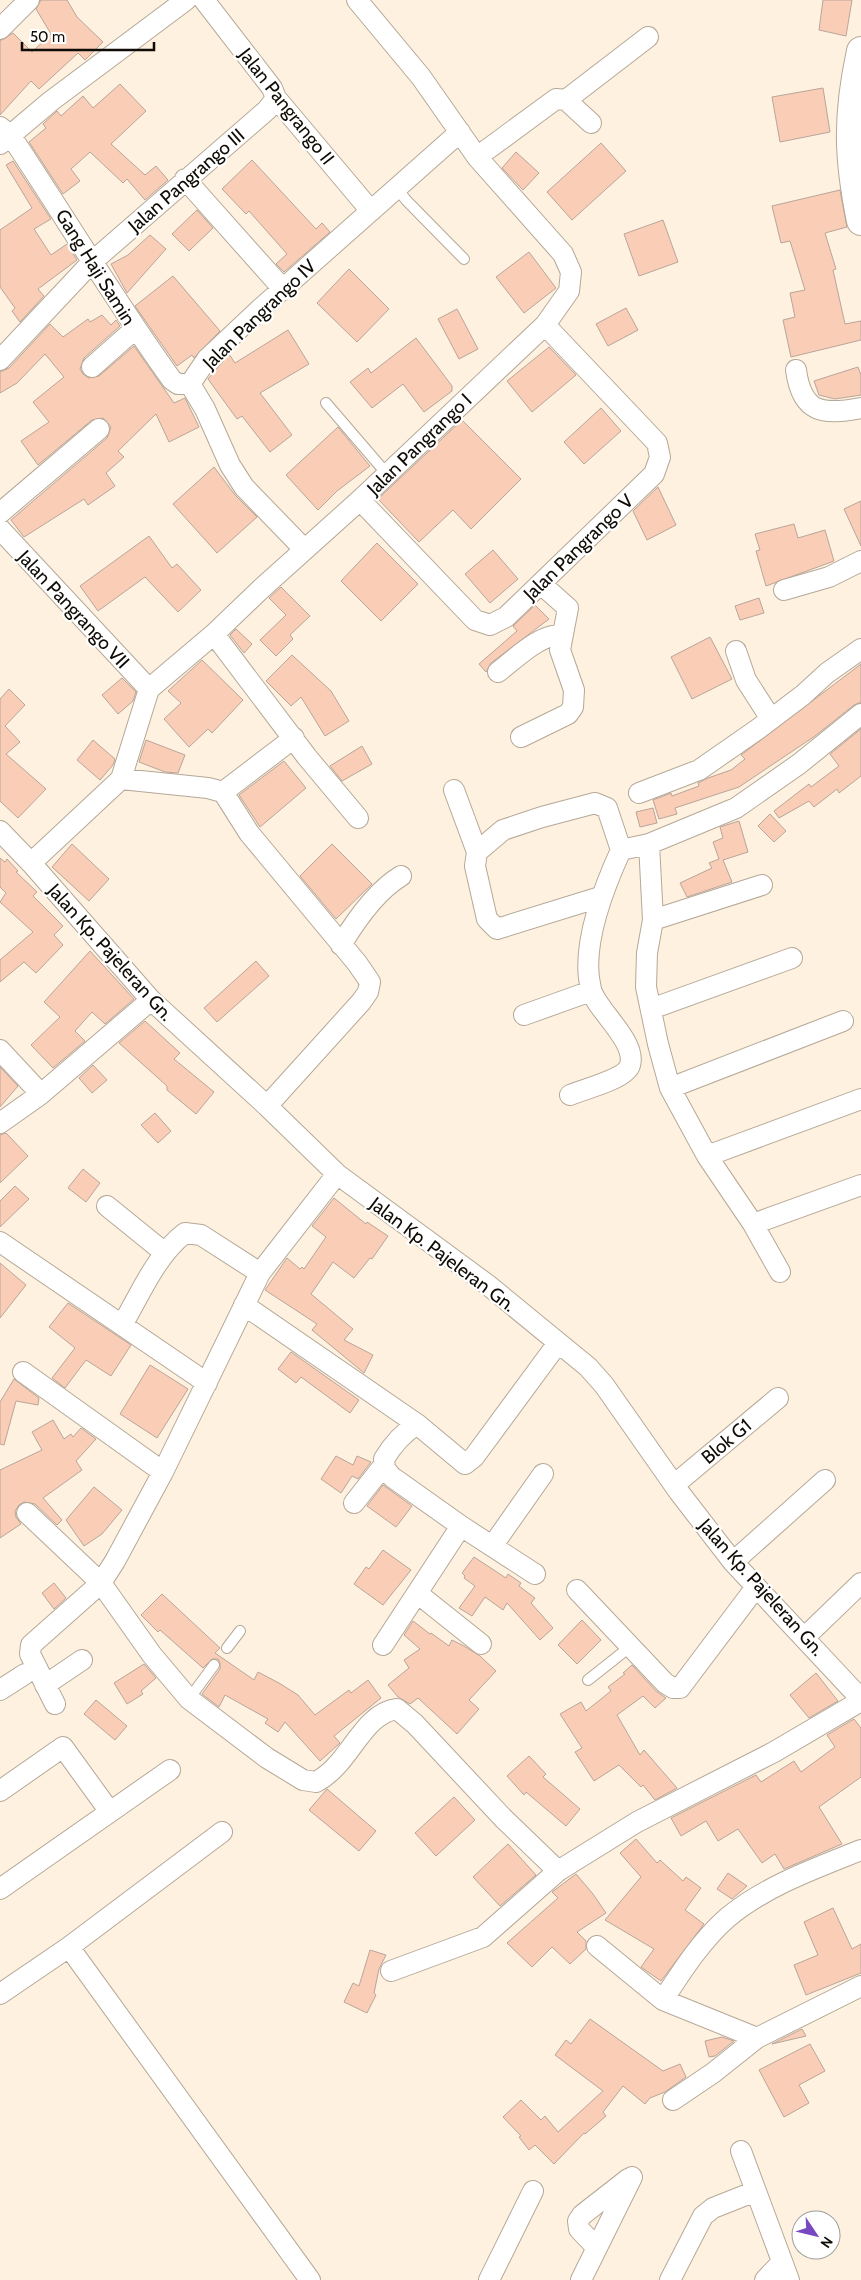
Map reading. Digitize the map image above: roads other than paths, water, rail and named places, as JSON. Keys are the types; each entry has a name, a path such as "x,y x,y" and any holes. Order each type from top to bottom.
{"main road":[{"path":"861,51 850,123 851,168 861,221"}],"street":[{"path":"0,29 29,0"},
{"name":"Jalan Pangrango II","path":"204,0 272,88 276,98 371,211"},
{"name":"Jalan Pangrango I","path":"149,689 214,634 304,548 360,500 545,325 569,291 572,272 563,254 477,157 421,77 357,0"},
{"path":"4,136 175,4"},
{"path":"566,100 648,37"},
{"name":"Jalan Pangrango III","path":"0,360 93,261 185,179 267,110 276,98"},
{"path":"477,157 556,99 566,100 591,123"},
{"name":"Jalan Pangrango IV","path":"304,548 244,487 230,465 205,409 190,384 207,359 283,288 460,132"},
{"name":"Gang Haji Samin","path":"4,136 93,261 136,329 172,380 178,384 190,384"},
{"path":"185,179 283,288"},
{"name":"Jalan Pangrango V","path":"360,500 475,620 490,625 506,617 541,584 654,474 660,457 657,444 545,325"},
{"path":"92,367 136,329"},
{"path":"796,370 799,389 806,401 815,409 830,413 861,408"},
{"path":"0,513 99,429"},
{"name":"Jalan Pangrango VII","path":"0,529 149,689"},
{"path":"784,590 829,577 861,560"},
{"path":"521,737 568,714 573,706 574,690 560,650 568,608 541,584"},
{"path":"214,634 358,818"},
{"path":"498,672 544,638 554,634 562,636"},
{"path":"639,793 699,770 803,695 826,672 861,649"},
{"path":"736,650 746,680 771,719"},
{"path":"31,863 121,779 149,689"},
{"path":"621,850 649,844 736,808 799,764 861,714"},
{"path":"224,792 294,738"},
{"path":"121,779 208,788 224,792 249,833 358,963 370,982 368,992 267,1106"},
{"path":"454,790 478,852"},
{"path":"570,1095 618,1077 626,1072 631,1064 629,1052 624,1041 591,991 588,974 590,949 600,897 621,850 607,808 595,803 503,830 478,852 474,866 477,881 487,918 496,929 600,897"},
{"name":"Jalan Kp. Pajeleran Gn.","path":"0,831 31,863 151,1000 267,1106 336,1174 488,1285 588,1367 604,1385 674,1485 734,1562 861,1700"},
{"path":"649,844 653,920 648,953 646,987 670,1088 707,1156 753,1224 780,1272"},
{"path":"341,945 352,926 380,892 401,876"},
{"path":"653,920 762,885"},
{"path":"650,1008 792,958"},
{"path":"524,1015 591,991"},
{"path":"0,1123 41,1094 151,1000"},
{"path":"670,1088 843,1021"},
{"path":"0,1050 41,1094"},
{"path":"707,1156 861,1099"},
{"path":"55,1704 30,1654 33,1640 60,1620 100,1583 163,1472 260,1274 336,1174"},
{"path":"753,1224 861,1185"},
{"path":"107,1206 165,1253"},
{"path":"122,1325 165,1253 174,1241 185,1233 193,1232 201,1235 260,1274"},
{"path":"0,1242 207,1383"},
{"path":"244,1305 417,1424 460,1461 468,1464 558,1342"},
{"path":"23,1372 163,1472"},
{"name":"Blok G1","path":"674,1485 778,1398"},
{"path":"417,1424 406,1431 384,1459 384,1465 392,1477 535,1574"},
{"path":"354,1503 384,1465"},
{"path":"493,1545 543,1474"},
{"path":"734,1562 825,1480"},
{"path":"26,1513 100,1583 152,1655 188,1699 267,1758 303,1780 310,1782 325,1778 336,1769 372,1721 384,1711 397,1709 415,1724 502,1818 558,1871"},
{"path":"383,1645 462,1526"},
{"path":"805,1637 861,1583"},
{"path":"577,1590 665,1683 673,1688 680,1688 756,1587"},
{"path":"417,1593 481,1644"},
{"path":"45,1685 82,1660"},
{"path":"0,1690 25,1674"},
{"path":"391,1972 483,1937 558,1871 637,1822 774,1752 861,1700"},
{"path":"0,1790 64,1746 110,1812"},
{"path":"0,1889 170,1770"},
{"path":"0,1994 69,1947 222,1832"},
{"path":"663,2000 712,1933 734,1914 806,1872 861,1850"},
{"path":"597,1946 663,2000 757,2038"},
{"path":"69,1947 310,2280"},
{"path":"673,2100 714,2073 757,2038 861,1986"},
{"path":"741,2151 786,2271 765,2280"},
{"path":"489,2280 533,2191"},
{"path":"670,2280 703,2216 713,2208 756,2191"},
{"path":"581,2280 597,2248"}],"lane":[{"path":"397,188 406,200 464,259"},
{"path":"326,403 387,474"},
{"path":"227,1648 240,1631"},
{"path":"588,1680 630,1646"},
{"path":"188,1699 214,1665"}]}
